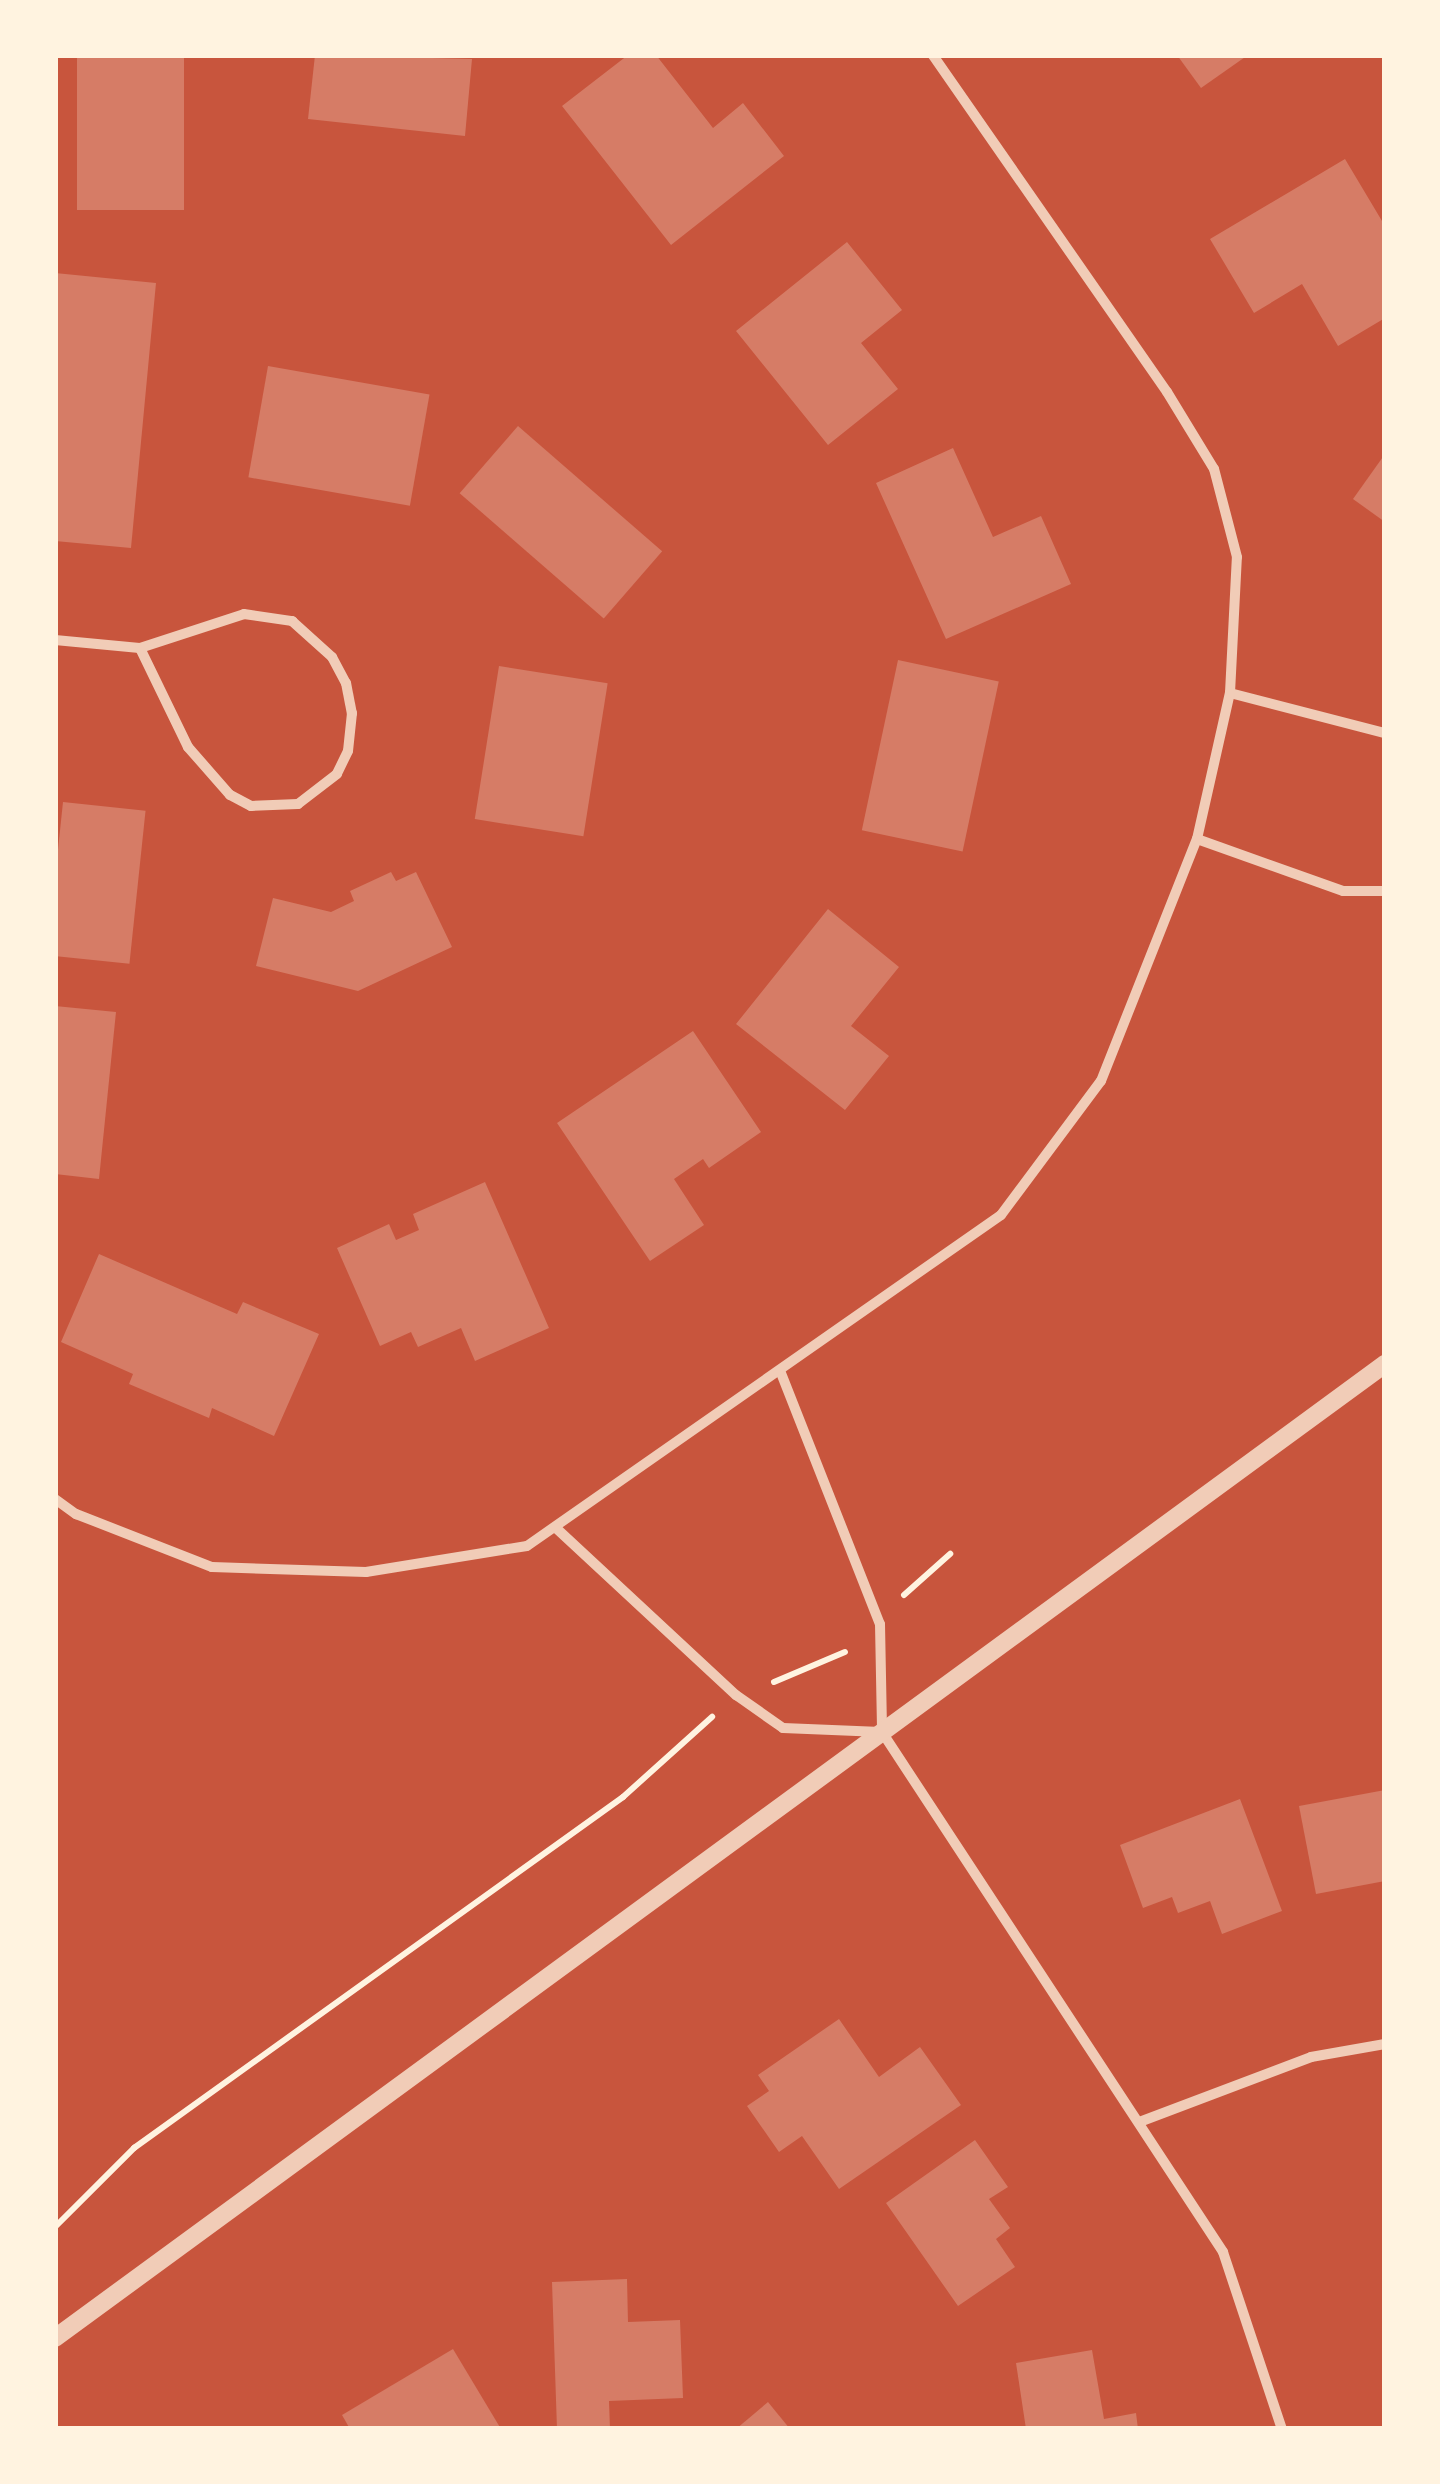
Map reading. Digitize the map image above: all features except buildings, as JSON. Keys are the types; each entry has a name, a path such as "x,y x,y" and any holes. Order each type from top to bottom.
{"street":[{"path":"55,1499 76,1514 212,1567 366,1572 527,1546 782,1373 1001,1215 1101,1081 1197,839 1230,694 1237,556 1214,470 934,55"},
{"path":"55,640 140,648 244,614 292,621 332,657 346,684 352,713 348,751 337,774 320,792 286,806 251,806 230,796 188,747 140,648"},
{"path":"1230,694 1385,733"},
{"path":"1197,839 1343,890 1385,892"},
{"path":"55,2338 1385,1364"},
{"path":"782,1373 878,1619 882,1732 1142,2122 1223,2252 1282,2429"},
{"path":"556,1528 736,1695 784,1728 882,1732"},
{"path":"1142,2122 1310,2057 1385,2044"}],"path":[{"path":"55,2227 134,2148 622,1797 736,1695 837,1660 950,1554"}]}
